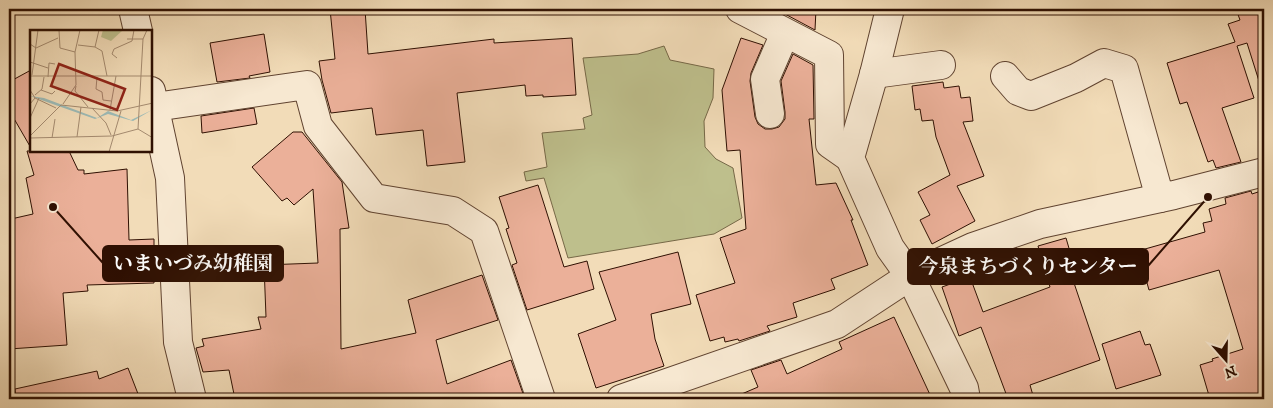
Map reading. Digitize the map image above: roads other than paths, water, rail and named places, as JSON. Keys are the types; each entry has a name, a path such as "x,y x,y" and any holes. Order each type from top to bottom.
{"street":[{"path":"133,9 138,30"},
{"path":"740,9 829,55 830,144 850,158 890,248 910,276 964,388 966,399"},
{"path":"850,158 890,9"},
{"path":"770,114 765,79 785,33"},
{"path":"1005,76 1018,91 1031,96 1076,78 1104,63 1124,69 1160,198"},
{"path":"874,74 941,65"},
{"path":"192,399 178,342 170,178 153,99 307,85 318,126 374,198 453,211 484,230 541,399"},
{"path":"621,399 837,324 910,276 973,247 1040,224 1160,198 1264,172"}],"place":[{"name":"今泉まちづくりセンター","path":"1208,197"},
{"name":"いまいづみ幼稚園","path":"53,207"}]}
